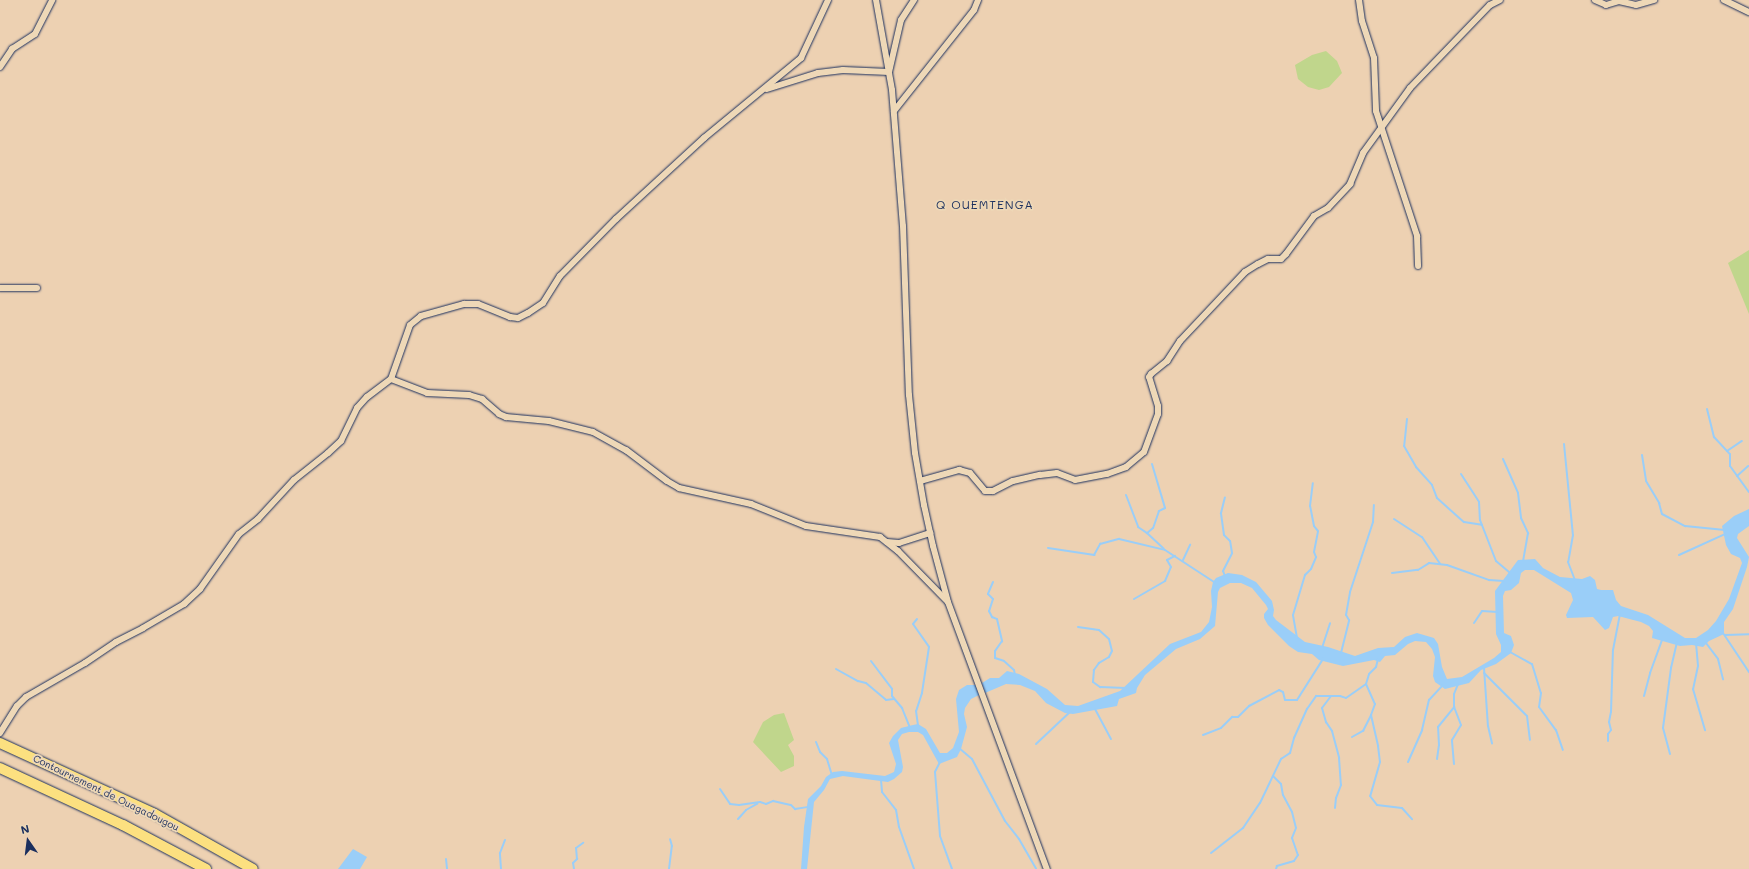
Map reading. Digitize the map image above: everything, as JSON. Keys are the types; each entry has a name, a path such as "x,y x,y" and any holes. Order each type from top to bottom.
{"highway":[{"name":"Contournement de Ouagadougou","path":"0,743 155,814 253,869"},
{"path":"0,768 123,825 206,869"}],"street":[{"path":"0,67 12,49 35,34 52,0"},
{"path":"0,733 16,706 26,697 85,663 116,642 184,604 209,578 239,534 258,518 300,475 328,453 341,440 357,408 367,397 391,379 410,325 421,316 464,304 478,304 510,317 518,318 543,303 560,276 616,219 710,134 801,58 828,0"},
{"path":"876,0 889,72 894,111 903,226 909,395 915,453 930,533 948,602 1047,869"},
{"path":"889,72 901,20 914,0"},
{"path":"894,111 974,10 978,0"},
{"path":"1359,0 1362,21 1374,58 1376,111 1380,128 1417,236 1418,266"},
{"path":"920,481 959,470 970,473 985,491 993,491 1013,481 1040,475 1057,473 1075,480 1107,474 1126,467 1144,452 1158,414 1158,406 1149,377 1151,374 1167,361 1180,341 1245,272 1268,259 1281,259 1286,254 1314,216 1328,208 1350,184 1363,153 1410,88 1490,4 1500,0"},
{"path":"1595,0 1606,4 1618,1 1636,5 1654,0"},
{"path":"1724,0 1749,12"},
{"path":"763,91 818,73 843,70 889,72"},
{"path":"0,288 37,288"},
{"path":"391,379 427,393 469,395 482,399 499,414 506,417 549,421 593,432 626,450 667,481 679,488 751,504 806,526 880,537 887,542 948,602"},
{"path":"887,542 899,543 930,533"}],"green space":[{"path":"1326,51 1337,61 1342,73 1329,87 1319,90 1308,87 1298,79 1295,65 1312,55"},
{"path":"1749,250 1749,314 1728,263"},
{"path":"784,713 794,740 788,745 794,756 794,766 781,772 753,742 763,722 774,715"}],"water":[{"path":"1749,509 1749,526 1738,534 1737,538 1749,557 1733,609 1724,622 1724,634 1709,641 1703,647 1692,645 1680,646 1652,638 1653,631 1649,626 1641,622 1618,616 1613,617 1609,628 1605,630 1593,617 1567,618 1566,615 1573,600 1571,593 1534,570 1525,570 1521,573 1519,583 1511,590 1505,591 1503,596 1504,633 1511,636 1514,645 1511,653 1496,664 1481,670 1469,683 1445,689 1435,682 1433,676 1435,657 1432,649 1426,642 1415,641 1408,644 1395,655 1385,656 1380,662 1374,660 1343,666 1319,660 1312,654 1298,652 1289,646 1268,625 1264,618 1264,614 1268,609 1252,588 1241,583 1230,583 1220,588 1218,592 1215,626 1200,639 1176,649 1145,675 1137,688 1136,693 1119,699 1117,706 1073,714 1065,713 1046,703 1035,691 1020,685 1006,684 985,693 982,683 990,678 999,678 1007,671 1019,674 1047,689 1065,705 1078,706 1120,691 1170,644 1201,632 1209,622 1212,607 1211,591 1213,582 1216,578 1228,573 1242,575 1256,582 1272,601 1274,610 1273,616 1276,620 1305,642 1328,647 1355,656 1378,648 1394,647 1405,637 1417,633 1434,638 1438,644 1442,667 1447,679 1462,677 1494,658 1501,652 1501,645 1496,634 1495,591 1518,560 1535,559 1543,568 1560,577 1582,579 1590,576 1595,580 1597,589 1613,590 1616,600 1621,606 1648,615 1685,638 1696,638 1708,630 1716,621 1729,599 1742,563 1740,558 1731,554 1726,545 1722,526 1734,516"},
{"path":"967,685 976,685 979,695 971,699 965,708 964,714 967,727 961,749 957,757 939,764 923,735 918,732 909,732 902,734 898,740 903,767 902,772 894,779 888,782 843,776 830,779 824,790 814,802 807,869 801,869 808,799 821,786 826,777 833,772 842,771 885,776 894,772 896,764 889,743 893,736 901,728 918,724 926,729 940,753 947,753 953,748 959,732 956,699 959,690"},
{"path":"353,849 367,857 360,869 338,869"}],"waterway":[{"path":"1707,409 1714,437 1730,454 1730,466 1749,492"},
{"path":"1407,419 1404,446 1416,467 1432,485 1437,498 1464,522 1482,525"},
{"path":"1727,451 1742,441"},
{"path":"1564,444 1573,535 1568,562 1575,580"},
{"path":"1642,455 1646,481 1659,503 1662,514 1685,526 1725,530"},
{"path":"1503,459 1518,493 1521,518 1528,533 1523,560"},
{"path":"1152,464 1165,508 1159,511 1153,528 1147,533 1164,549"},
{"path":"1737,476 1748,466"},
{"path":"1461,474 1479,502 1480,520 1496,561 1509,572"},
{"path":"1297,638 1293,615 1305,575 1311,569 1316,557 1314,552 1318,531 1314,526 1310,506 1313,483"},
{"path":"1126,495 1138,527 1147,533"},
{"path":"1225,497 1221,513 1224,535 1230,541 1232,553 1223,571 1225,576"},
{"path":"1341,653 1349,620 1346,615 1350,592 1373,522 1374,505"},
{"path":"1394,519 1422,537 1440,564"},
{"path":"1679,555 1725,534"},
{"path":"1048,548 1094,555 1100,544 1119,539 1165,550 1214,582"},
{"path":"1183,560 1190,545"},
{"path":"1134,599 1165,581 1171,567 1167,560 1175,556"},
{"path":"1392,573 1418,570 1429,563 1447,565 1489,580 1504,581"},
{"path":"993,582 988,594 993,599 989,611 992,617 997,619 1002,641 995,651 995,658 1004,661 1014,670 1015,675"},
{"path":"1474,623 1482,611 1498,612"},
{"path":"1608,741 1608,734 1611,730 1609,722 1611,712 1613,650 1620,614"},
{"path":"917,619 913,624 929,647 922,693 916,711 918,726"},
{"path":"1322,648 1330,623"},
{"path":"1078,627 1099,630 1109,639 1112,651 1109,657 1099,663 1094,670 1093,682 1100,687 1126,688"},
{"path":"1723,633 1749,672"},
{"path":"1725,635 1749,634"},
{"path":"1644,696 1650,673 1662,640"},
{"path":"1670,754 1663,728 1671,668 1677,643"},
{"path":"1696,643 1698,666 1693,689 1705,730"},
{"path":"1706,643 1718,659 1723,679"},
{"path":"1510,652 1532,664 1541,693 1539,707 1556,730 1563,750"},
{"path":"1203,735 1221,728 1232,717 1238,717 1249,706 1279,690 1283,692 1285,700 1297,700 1323,659"},
{"path":"1211,853 1243,828 1260,803 1281,759 1290,753 1294,738 1307,709 1316,696 1340,696 1346,698 1366,684 1369,674 1376,667 1378,659"},
{"path":"871,661 892,689 892,696 902,708 910,728"},
{"path":"1484,668 1488,726 1492,744"},
{"path":"836,669 858,681 866,683 886,700 894,699"},
{"path":"1484,673 1527,716 1530,740"},
{"path":"1366,684 1375,704 1371,715 1380,762 1370,796 1377,805 1402,808 1412,819"},
{"path":"1437,759 1439,745 1438,727 1454,707 1454,694 1458,684"},
{"path":"1408,762 1422,730 1429,700 1443,685"},
{"path":"1331,696 1322,708 1326,722 1332,731 1339,758 1341,785 1336,798 1335,808"},
{"path":"1454,707 1461,725 1452,740 1454,764"},
{"path":"1095,709 1111,739"},
{"path":"1036,744 1070,712"},
{"path":"1352,737 1363,731 1371,715"},
{"path":"816,742 820,752 827,759 832,775"},
{"path":"959,748 972,759 1005,821 1019,839 1036,869"},
{"path":"940,762 935,772 940,836 952,869"},
{"path":"1273,776 1281,784 1283,795 1292,812 1296,828 1292,838 1298,855 1294,861 1277,866 1276,869"},
{"path":"881,780 882,792 896,810 899,827 914,869"},
{"path":"720,789 730,804 739,805 760,802 766,804 773,801 791,805 795,809 807,807"},
{"path":"738,819 746,810 757,804"},
{"path":"669,869 672,846 670,839"},
{"path":"501,869 500,853 505,840"},
{"path":"574,869 573,863 577,859 576,848 583,843"},
{"path":"446,859 447,869"}],"district":[{"name":"Q OUEMTENGA","path":"985,205"}]}
